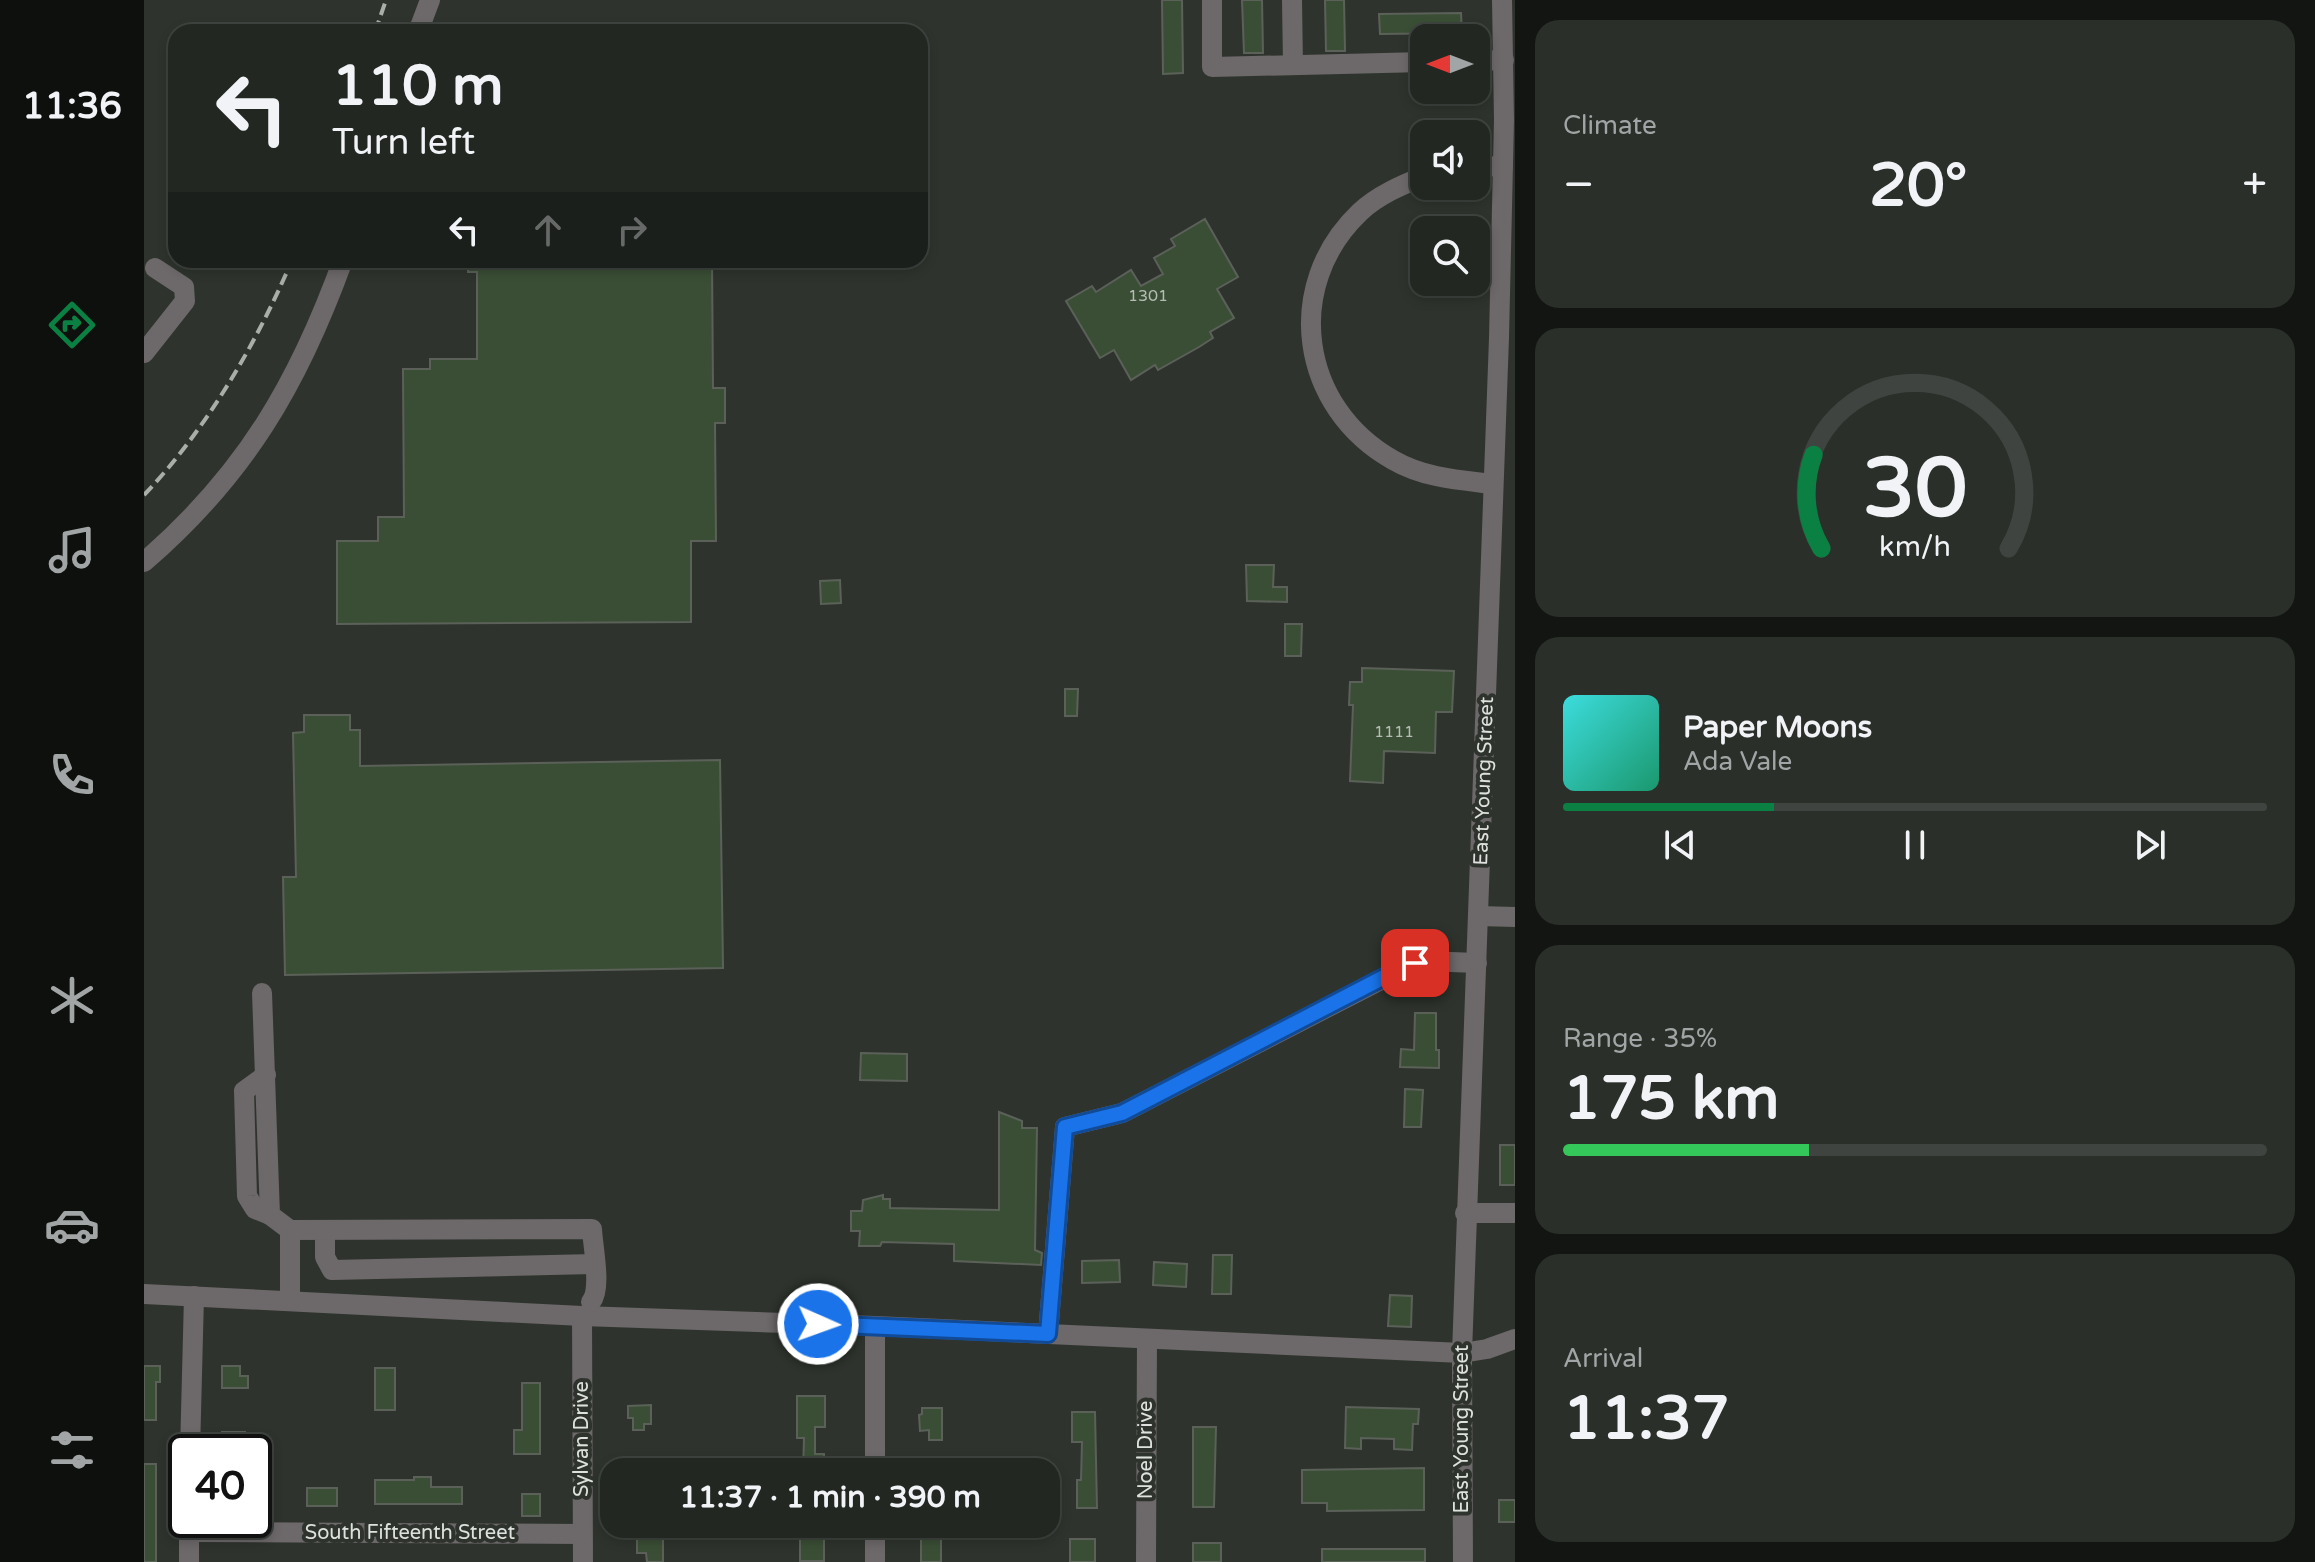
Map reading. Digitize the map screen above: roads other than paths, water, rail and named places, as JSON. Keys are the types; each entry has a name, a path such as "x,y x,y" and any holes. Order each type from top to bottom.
{"street":[{"path":"421,24 430,0"},
{"path":"1212,0 1212,67 1410,62"},
{"path":"1292,0 1293,65"},
{"name":"East Young Street","path":"1463,1562 1465,1213 1479,916 1493,484 1507,338 1502,0"},
{"path":"1490,60 1504,60"},
{"path":"1490,166 1503,166"},
{"path":"1410,183 1361,211 1326,257 1312,296 1311,325 1316,364 1331,401 1347,423 1380,452 1422,473 1493,484"},
{"path":"144,353 185,301 184,287 155,268"},
{"path":"144,562 222,484 267,423 308,349 340,268"},
{"path":"1479,916 1515,917"},
{"path":"1048,1334 1065,1127 1122,1113 1406,967 1425,961 1477,963"},
{"path":"262,993 270,1215 290,1230 325,1230 325,1257 332,1270 594,1267"},
{"path":"1465,1213 1515,1213"},
{"name":"Sylvan Drive","path":"325,1230 592,1229 594,1267 589,1276 583,1562"},
{"path":"290,1230 290,1301"},
{"path":"144,1294 588,1311 1462,1353 1487,1349 1515,1339"},
{"path":"190,1434 194,1296"},
{"path":"875,1326 875,1458"},
{"name":"Noel Drive","path":"1146,1562 1147,1339"},
{"name":"South Fifteenth Street","path":"272,1528 582,1534"},
{"path":"189,1538 189,1562"},
{"path":"875,1538 875,1562"}],"railway":[{"path":"378,24 386,0"},
{"path":"144,495 209,414 263,323 288,268"}]}
